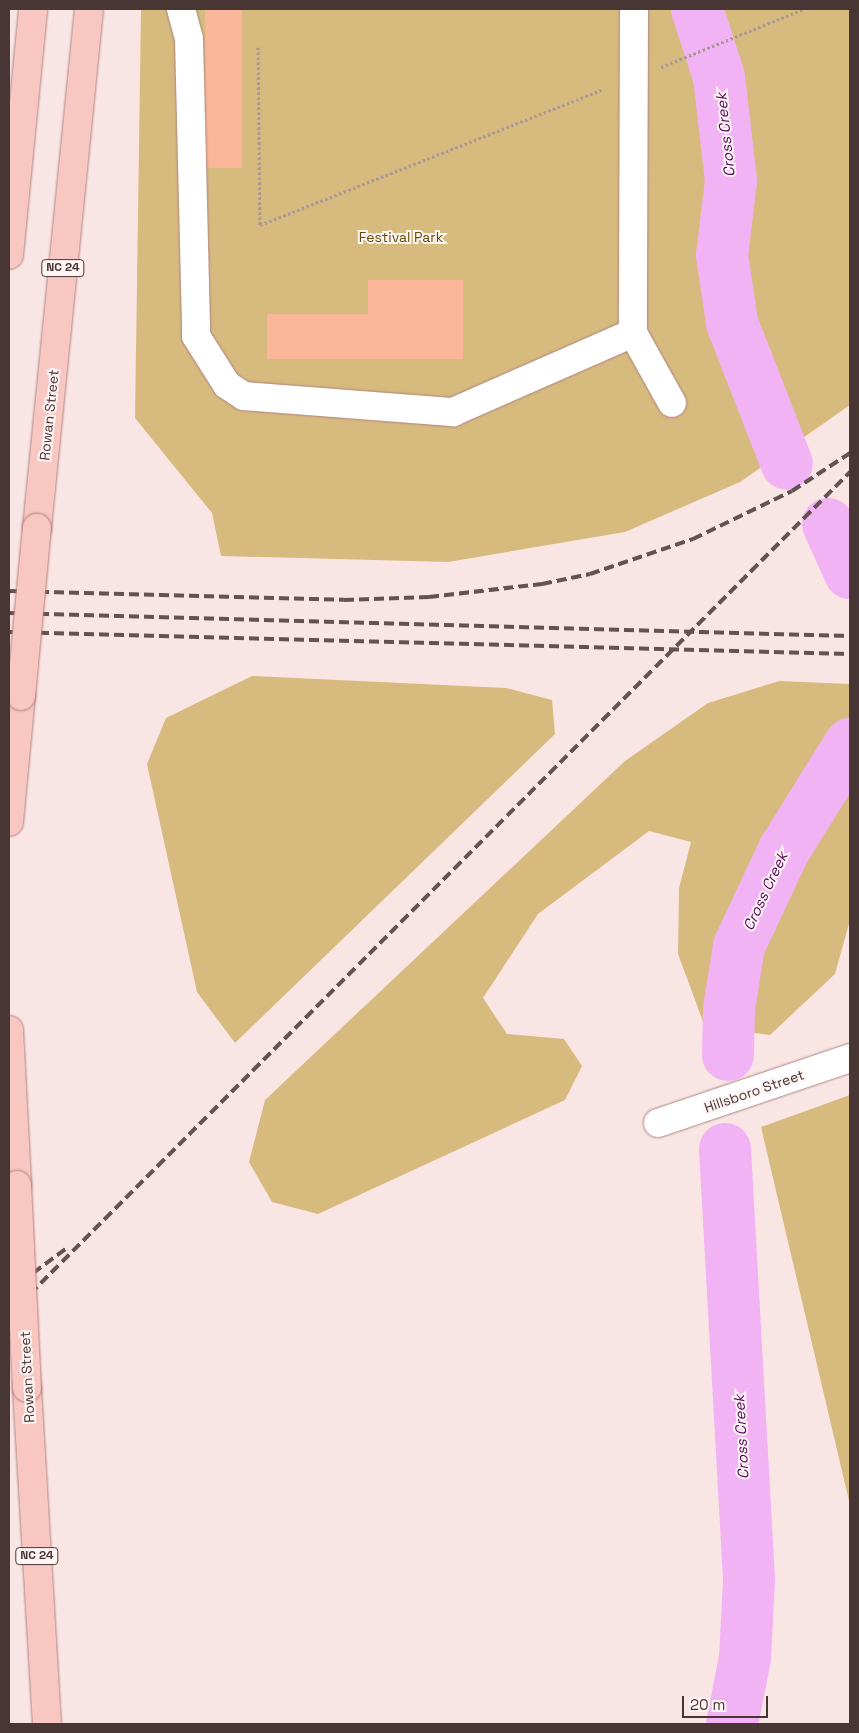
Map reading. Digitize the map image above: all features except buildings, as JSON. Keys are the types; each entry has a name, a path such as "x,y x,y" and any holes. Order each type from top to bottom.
{"main road":[{"path":"9,255 15,127 33,9"},
{"name":"Rowan Street","path":"9,822 89,9"},
{"name":"Rowan Street","path":"9,1030 27,1388 47,1724"}],"street":[{"path":"181,9 189,39 196,336 226,384 244,396 453,412 633,333"},
{"path":"634,9 645,73 633,333 672,403"},
{"name":"Hillsboro Street","path":"658,1123 850,1058"}],"path":[{"path":"258,47 260,225 804,9"}],"green space":[{"name":"Festival Park","path":"141,9 850,9 850,405 740,482 625,532 448,562 221,556 212,513 135,418"},
{"path":"252,676 506,688 552,700 555,734 235,1043 197,992 147,764 166,718"},
{"path":"779,681 850,684 850,920 835,974 770,1035 705,1027 678,954 679,888 691,842 649,831 538,914 483,998 507,1034 564,1039 582,1066 565,1100 318,1214 272,1202 249,1162 265,1100 625,761 708,703"},
{"path":"850,1095 850,1505 761,1127"}],"waterway":[{"name":"Cross Creek","path":"697,9 719,77 731,181 722,255 732,323 787,464"},
{"name":"Cross Creek","path":"828,524 850,573"},
{"name":"Cross Creek","path":"728,1055 729,1009 739,946 784,850 850,744"},
{"name":"Cross Creek","path":"725,1149 749,1580 745,1658 732,1724"}],"railway":[{"path":"9,591 344,600 429,597 542,584 590,574 693,539 792,491 850,453"},
{"path":"9,1315 850,472"},
{"path":"9,613 850,636"},
{"path":"9,632 850,654"},
{"path":"9,1291 68,1247"}]}
